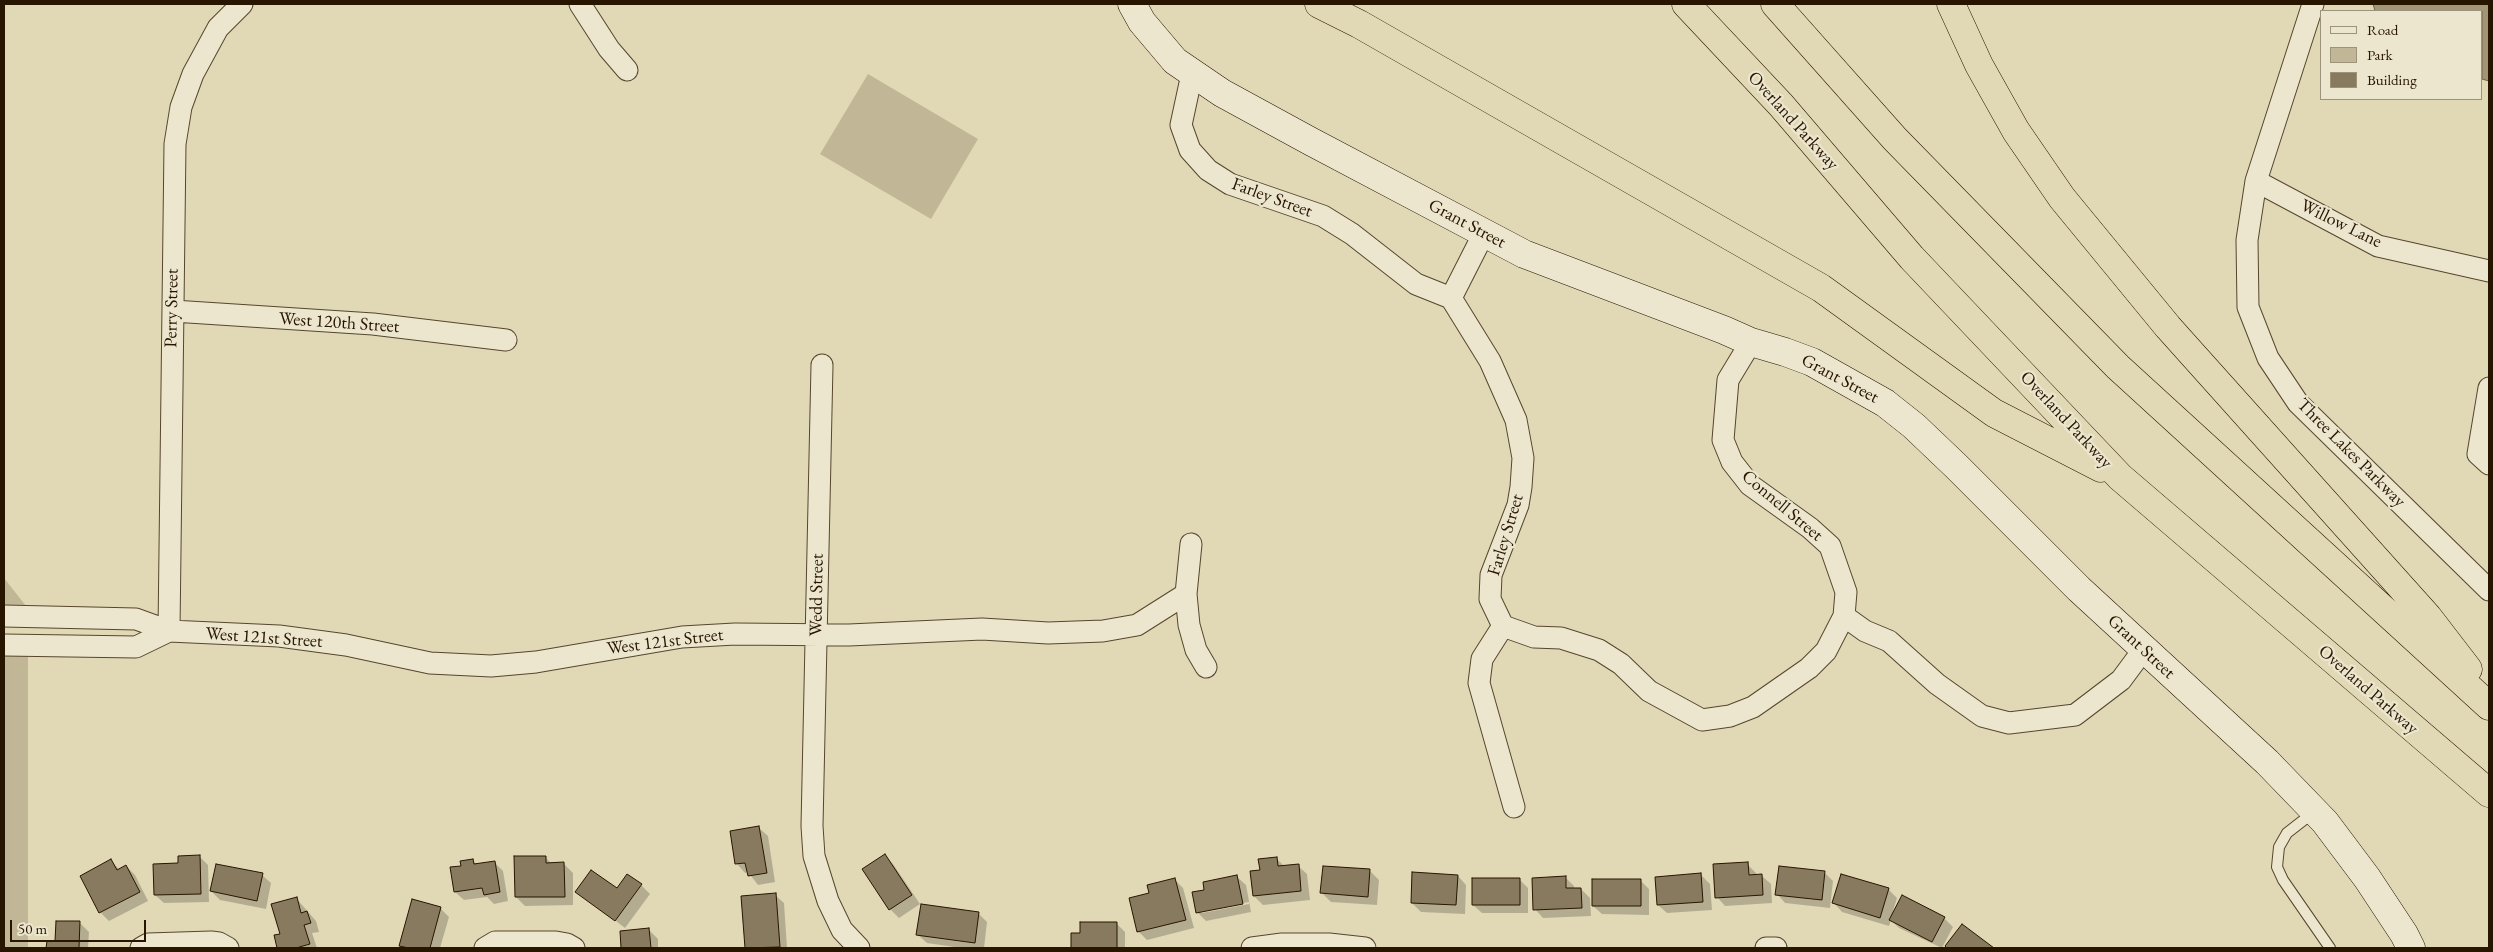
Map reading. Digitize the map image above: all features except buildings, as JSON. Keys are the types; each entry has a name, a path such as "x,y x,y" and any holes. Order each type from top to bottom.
{"highway":[{"path":"1319,4 1359,24 1821,288 1994,413 2120,477"},
{"name":"Overland Parkway","path":"1686,4 1781,105 1912,258 2120,477 2489,793"},
{"path":"1775,4 1895,139 2118,367 2489,706"},
{"path":"1951,4 1979,65 2016,131 2062,198 2168,327 2428,617 2489,697"}],"street":[{"name":"Perry Street","path":"169,631 175,144 182,107 193,74 218,28 242,4"},
{"path":"580,4 608,49 627,70"},
{"name":"Grant Street","path":"1132,4 1142,22 1162,49 1192,74 1222,94 1484,233 1524,254 1751,342 1812,362 1885,403 1914,426 2079,589 2267,762 2315,812 2367,878 2404,934 2411,948"},
{"name":"Three Lakes Parkway","path":"2314,4 2256,181 2247,240 2248,307 2268,358 2298,403 2489,590"},
{"name":"Farley Street","path":"1192,74 1181,125 1190,150 1208,170 1230,184 1323,216 1352,234 1416,284 1451,298 1494,368 1516,420 1521,441 1521,487 1518,505 1491,575 1490,599 1503,626"},
{"name":"Willow Lane","path":"2256,181 2378,246 2489,271"},
{"path":"1451,298 1484,233"},
{"name":"West 120th Street","path":"173,311 373,324 506,340"},
{"name":"Connell Street","path":"1751,342 1728,380 1723,440 1732,462 1750,485 1810,528 1830,546 1846,592 1844,616"},
{"name":"Wedd Street","path":"822,365 812,826 814,856 828,901 842,930 857,948"},
{"path":"2489,388 2478,454 2489,464"},
{"path":"1191,544 1186,594 1189,625 1196,650 1206,667"},
{"name":"West 121st Street","path":"4,616 136,619 169,631 279,636 346,646 430,663 491,666 536,662 682,637 735,634 816,635 982,629 1048,633 1103,631 1137,626 1186,594"},
{"path":"1514,807 1479,683 1482,659 1503,626 1534,637 1561,638 1599,650 1621,664 1649,691 1702,720 1730,716 1753,707 1809,668 1826,651 1844,616 1865,631 1889,641 1937,684 1982,716 2009,724 2075,715 2121,680 2144,649"},
{"name":"West 121st Street","path":"4,645 136,647 169,631"},
{"path":"141,948 148,944 211,942 219,943 228,948"},
{"path":"485,948 495,942 556,942 567,944 574,948"},
{"path":"1252,948 1282,944 1329,944 1365,948"},
{"path":"1766,948 1776,948"}],"lane":[{"path":"2315,812 2287,833 2279,847 2277,867 2283,880 2330,948"}],"green space":[{"path":"868,74 978,139 931,219 820,154"},
{"path":"4,578 26,606 4,605"},
{"path":"4,654 28,655 28,948 4,948"}],"shaded area":[{"path":"2373,4 2489,4 2489,81 2483,79 2483,10 2375,10"}]}
